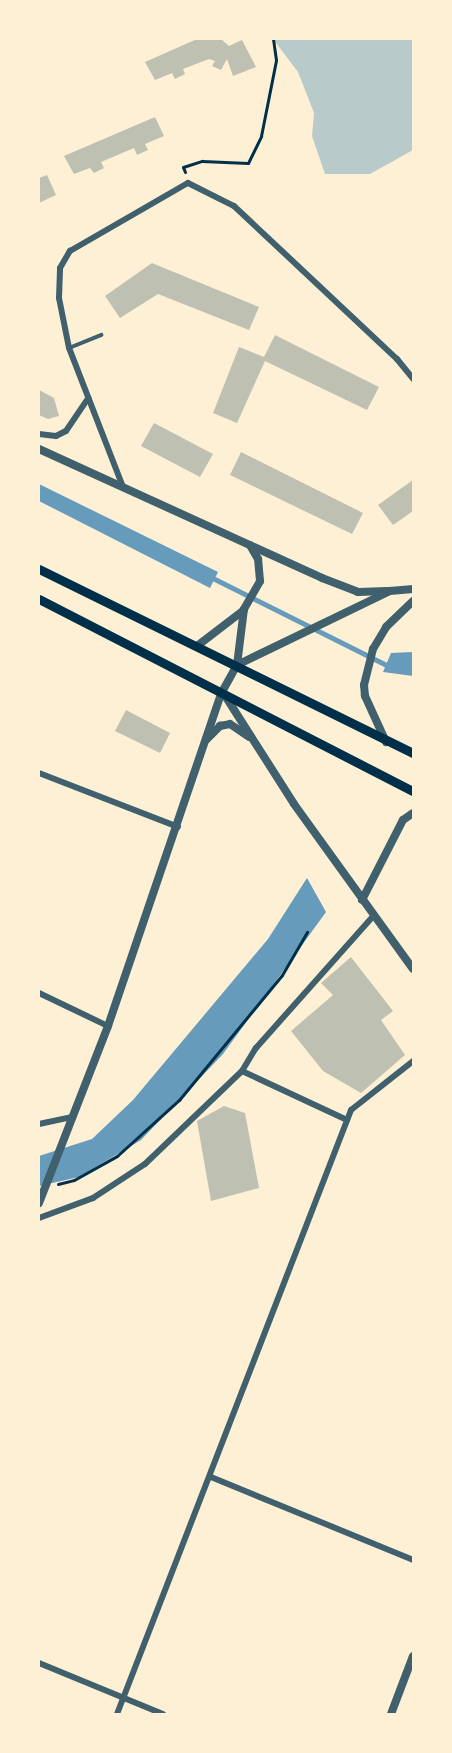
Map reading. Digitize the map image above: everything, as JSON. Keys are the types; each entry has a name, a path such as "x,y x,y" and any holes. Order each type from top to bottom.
{"main road":[{"path":"39,569 237,665 386,743 413,753"},
{"path":"39,599 413,792"}],"street":[{"path":"123,487 69,348 59,298 60,268 70,251 188,183 234,206 397,359 413,379"},
{"path":"39,434 56,436 66,431 88,398"},
{"path":"39,448 250,545 358,591 413,589"},
{"path":"197,646 244,609 260,581 258,559 250,545"},
{"path":"237,665 390,591"},
{"path":"386,743 369,705 364,685 373,649 386,627 413,601"},
{"path":"40,1201 69,1120 108,1026 178,827 202,745 222,692 237,665 244,609"},
{"path":"222,692 373,916 413,969"},
{"path":"202,745 220,726 230,724 242,729 260,748"},
{"path":"39,773 178,827"},
{"path":"362,900 404,820 413,813"},
{"path":"39,1218 93,1198 145,1164 242,1071 256,1048 373,916"},
{"path":"39,993 108,1026"},
{"path":"117,1714 211,1478 351,1110 413,1061"},
{"path":"242,1071 347,1120"},
{"path":"39,1124 69,1120"},
{"path":"211,1478 413,1560"},
{"path":"391,1714 413,1656"},
{"path":"39,1663 124,1695 163,1714"}],"lane":[{"path":"69,348 102,335"}],"path":[{"path":"188,183 183,167 202,161 249,163 261,136 276,60 273,39"},
{"path":"51,1186 74,1180 117,1156 179,1100 282,975 307,932"}],"shaded area":[{"path":"273,39 413,39 413,150 370,174 325,174 312,136 314,113 298,72"}],"water":[{"path":"39,484 218,572 210,588 39,501"},
{"path":"413,652 413,676 383,672 391,653"},
{"path":"307,878 326,912 223,1054 141,1140 79,1177 39,1186 39,1156 92,1139 133,1100 268,939"}],"building":[{"path":"197,39 221,39 229,46 242,40 256,67 233,76 227,59 221,70 212,66 215,61 209,59 183,69 185,74 175,79 172,73 155,80 145,62"},
{"path":"155,117 164,136 145,144 148,150 137,155 134,148 101,162 104,168 94,173 90,168 74,174 64,156"},
{"path":"47,175 56,195 39,203 39,178"},
{"path":"152,263 259,307 249,330 158,294 120,318 105,296"},
{"path":"275,335 379,387 367,410 265,361 237,423 213,413 239,347 264,357"},
{"path":"39,390 54,398 59,416 48,419 39,415"},
{"path":"154,423 213,454 200,477 141,446"},
{"path":"241,452 363,513 352,534 230,475"},
{"path":"413,480 413,511 393,525 378,505"},
{"path":"126,710 170,733 160,753 115,731"},
{"path":"351,957 393,1011 381,1020 405,1055 361,1093 323,1071 291,1031 333,995 321,983"},
{"path":"224,1106 245,1113 259,1188 211,1201 197,1121"}],"waterway":[{"path":"209,576 389,666"}]}
